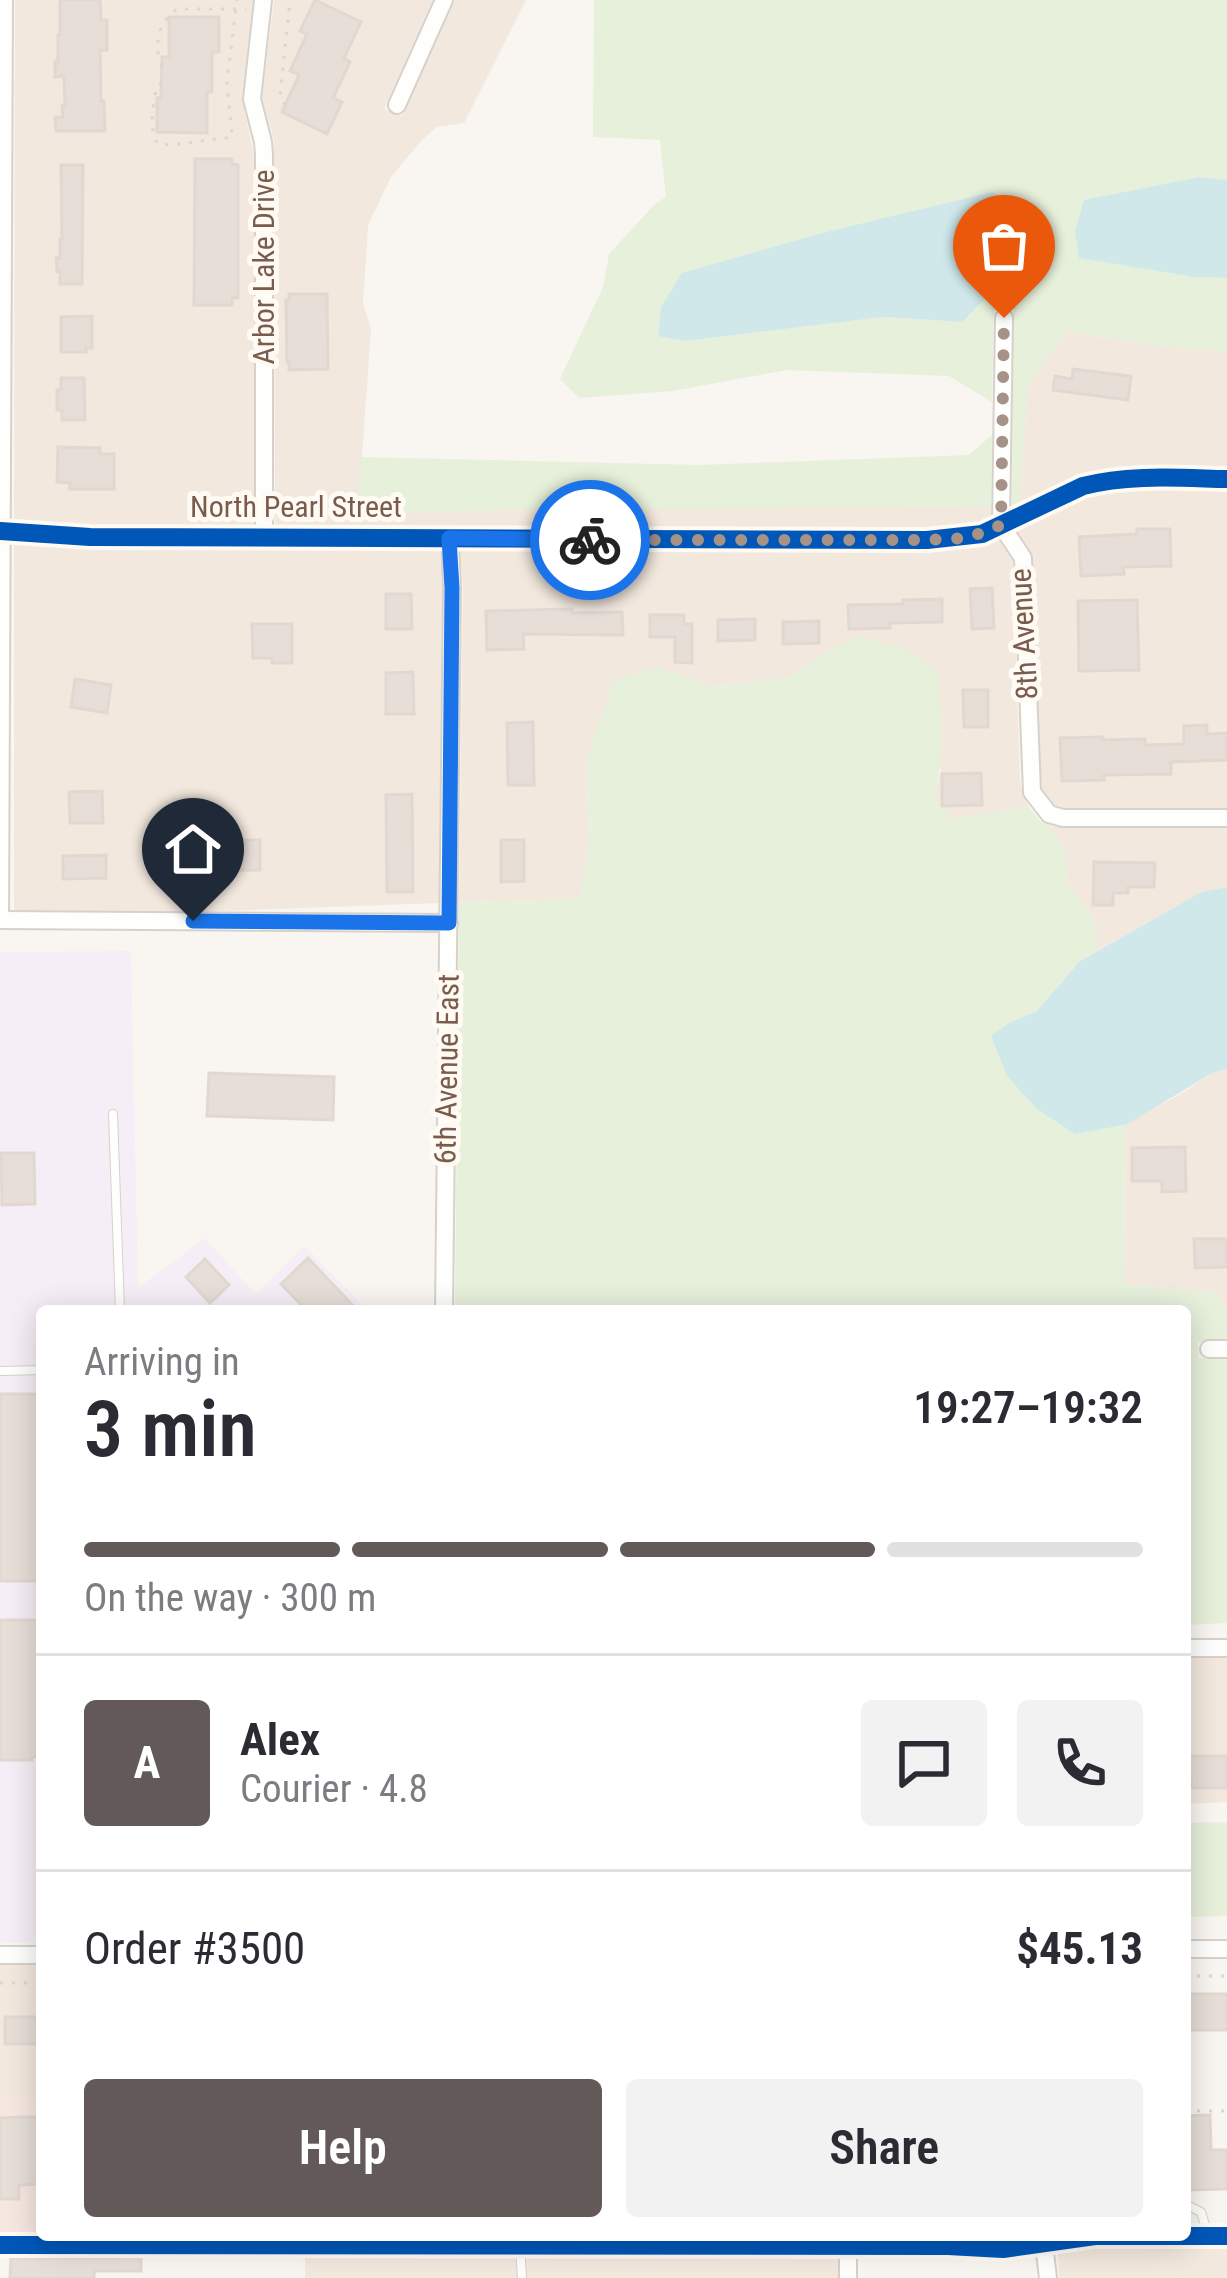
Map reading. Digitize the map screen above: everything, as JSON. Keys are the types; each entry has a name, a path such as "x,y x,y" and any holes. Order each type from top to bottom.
{"street":[{"path":"4,0 0,920 449,923"},
{"path":"397,105 444,0"},
{"name":"Arbor Lake Drive","path":"262,5 252,99 264,155 264,537"},
{"name":"8th Avenue","path":"1004,318 1001,525 1023,558 1032,792 1049,814 1063,818 1227,818"},
{"name":"North Pearl Street","path":"1,531 90,537 968,538 1083,486 1159,478 1227,479"},
{"name":"6th Avenue East","path":"445,1305 449,538"},
{"path":"1191,1648 1227,1648"},
{"path":"1191,1949 1227,1949"},
{"path":"0,1955 36,1955"},
{"path":"0,2245 106,2241"},
{"path":"450,2241 520,2246 737,2241 1003,2249 1039,2241"},
{"path":"1043,2241 1048,2278"},
{"path":"848,2246 848,2278"}],"lane":[{"path":"113,1114 120,1305"},
{"path":"0,1371 36,1370"},
{"path":"1191,2207 1201,2212 1217,2236"},
{"path":"520,2246 522,2278"}],"path":[{"path":"162,84 157,86 154,101 153,136 158,143 232,137 226,82 237,0"},
{"path":"285,105 280,98 290,0"},
{"path":"162,66 158,59 160,25 171,11 262,5 290,9"},
{"path":"1191,1976 1227,1976"},
{"path":"0,1982 36,1983"},
{"path":"1191,2111 1227,2111"}],"shaded area":[{"path":"15,0 253,0 242,99 254,155 254,528 14,523"},
{"path":"274,0 433,0 384,109 402,116 455,0 526,0 464,123 437,127 421,141 391,177 368,225 363,303 371,329 358,511 991,506 991,520 967,529 814,533 275,528 274,140 262,99"},
{"path":"1065,332 1227,352 1227,470 1095,474 1012,510 1012,505 1019,504 1028,386"},
{"path":"1159,486 1227,488 1227,809 1055,807 1040,777 1033,558 1015,529 1087,495"},
{"path":"997,537 1013,561 1020,778 1029,807 951,820 935,793 941,770 824,652 791,677 712,686 655,667 586,759 589,839 581,899 459,902 460,547 927,549 971,546"},
{"path":"14,541 89,546 440,547 439,903 196,912 14,911"},
{"path":"1050,824 1227,827 1227,887 1201,892 1095,952 1095,920 1067,882 1064,850"},
{"path":"131,951 138,1288 205,1238 256,1295 305,1246 362,1305 36,1305 36,1943 0,1942 0,952"},
{"path":"1227,1069 1227,1313 1217,1291 1124,1285 1125,1124"},
{"path":"1191,1657 1227,1657 1227,1802 1191,1804"},
{"path":"36,1963 36,2099 0,2098 0,1964"},
{"path":"0,2098 36,2099 36,2236 0,2236"},
{"path":"1096,2245 1227,2245 1227,2278 1059,2278 1058,2251"},
{"path":"305,2254 838,2255 838,2278 305,2278"}],"green space":[{"path":"594,0 1227,0 1227,180 1199,177 1080,258 1227,278 1227,352 1065,332 1028,386 1019,505 1012,505 1013,309 994,310 992,402 949,376 787,370 673,391 579,398 560,379 603,287 609,254 666,197 660,140 593,137","holes":["991,193 962,322 883,317 686,341 658,335 661,307 682,274 818,234"]},
{"path":"992,435 991,506 357,512 361,457 700,465 969,455"},
{"path":"860,636 910,651 937,672 942,732 935,793 951,819 1029,807 1039,820 1050,824 1065,850 1067,882 1095,920 1095,952 1080,961 1037,1011 1009,1023 1075,1134 1125,1124 1124,1285 1217,1291 1227,1313 1227,1340 1198,1342 1199,1358 1227,1358 1227,1623 1191,1625 1191,1305 455,1305 459,902 581,899 589,839 586,759 615,679 656,667 712,686 790,677 824,652"},
{"path":"1227,1822 1227,1916 1191,1917 1191,1823"}],"water":[{"path":"1200,177 1227,180 1227,278 1079,258 1075,231 1084,200"},
{"path":"992,192 998,196 1005,231 1001,282 962,322 883,317 686,341 658,336 661,307 682,273"},
{"path":"1227,887 1227,1069 1212,1073 1128,1124 1075,1134 1037,1109 1007,1076 991,1036 1037,1011 1080,961 1201,892"}],"building":[{"path":"60,0 100,0 101,20 107,20 107,50 100,50 105,131 56,131 55,117 63,117 65,106 64,76 55,77"},
{"path":"315,0 361,22 344,58 350,62 333,98 342,102 327,134 282,112 299,75 290,71 307,34 300,31"},
{"path":"169,17 219,17 219,52 212,52 212,92 207,92 207,133 157,132 162,57 169,57"},
{"path":"195,159 232,159 238,165 238,298 232,298 232,305 194,305"},
{"path":"61,165 83,165 82,284 60,284 57,272 62,239"},
{"path":"289,294 327,294 328,369 289,370"},
{"path":"92,316 92,348 61,352 61,317"},
{"path":"1073,369 1131,376 1128,400 1053,390 1055,376 1072,379"},
{"path":"61,378 84,378 85,420 62,420 62,410 57,410"},
{"path":"58,447 100,448 100,454 114,454 114,489 70,489 70,483 57,482"},
{"path":"1137,529 1170,529 1171,566 1123,567 1124,574 1081,576 1079,537 1137,534"},
{"path":"992,588 994,628 972,629 970,589"},
{"path":"386,594 411,594 412,629 386,629"},
{"path":"942,599 942,622 849,629 848,605"},
{"path":"1137,600 1139,670 1079,671 1078,601"},
{"path":"572,609 572,613 622,612 623,635 523,634 524,649 487,650 486,611"},
{"path":"650,615 684,615 684,624 692,624 692,663 675,662 675,637 650,637"},
{"path":"755,619 755,640 718,641 718,620"},
{"path":"819,621 819,643 783,644 783,622"},
{"path":"252,624 292,624 292,663 253,658"},
{"path":"413,672 414,714 386,714 386,673"},
{"path":"75,679 111,685 107,713 71,707"},
{"path":"963,690 988,690 988,727 964,727"},
{"path":"533,722 534,785 508,785 507,723"},
{"path":"1207,725 1207,734 1227,733 1227,760 1171,762 1171,774 1062,781 1060,738 1184,744 1184,726"},
{"path":"981,773 982,805 942,806 942,774"},
{"path":"102,791 103,823 70,823 69,792"},
{"path":"412,794 413,892 387,892 386,795"},
{"path":"260,840 260,870 173,871 172,841"},
{"path":"501,840 524,840 524,881 501,882"},
{"path":"106,855 106,878 63,879 63,856"},
{"path":"1094,862 1155,863 1154,887 1128,887 1128,893 1113,893 1113,905 1093,905"},
{"path":"209,1073 334,1077 333,1120 207,1116"},
{"path":"1185,1147 1186,1191 1162,1192 1162,1181 1132,1181 1132,1148"},
{"path":"1,1153 34,1153 35,1204 2,1205"},
{"path":"1194,1239 1227,1239 1227,1267 1195,1268"},
{"path":"308,1258 352,1305 301,1305 281,1284"},
{"path":"205,1259 229,1285 210,1303 186,1277"},
{"path":"0,1394 36,1394 36,1581 0,1581"},
{"path":"0,1620 36,1620 36,1757 0,1760"},
{"path":"1191,1756 1227,1756 1227,1788 1191,1788"},
{"path":"1191,1994 1227,1994 1227,2030 1191,2030"},
{"path":"5,2017 36,2017 36,2044 5,2044"},
{"path":"1210,2115 1211,2150 1227,2150 1227,2189 1191,2190 1191,2116"},
{"path":"36,2117 36,2184 19,2185 19,2199 0,2199 0,2118"},
{"path":"11,2258 141,2258 141,2271 94,2271 94,2278 10,2278"}],"cycle path":[{"path":"0,531 90,537 927,540 982,534 1101,482 1227,479"},
{"path":"1191,2236 1227,2236"},
{"path":"0,2245 1003,2249 1060,2241"}],"way so far":[{"path":"590,540 927,540 968,538 1001,525 1004,318"}],"route":[{"path":"193,921 449,923 449,538 590,540"}]}
